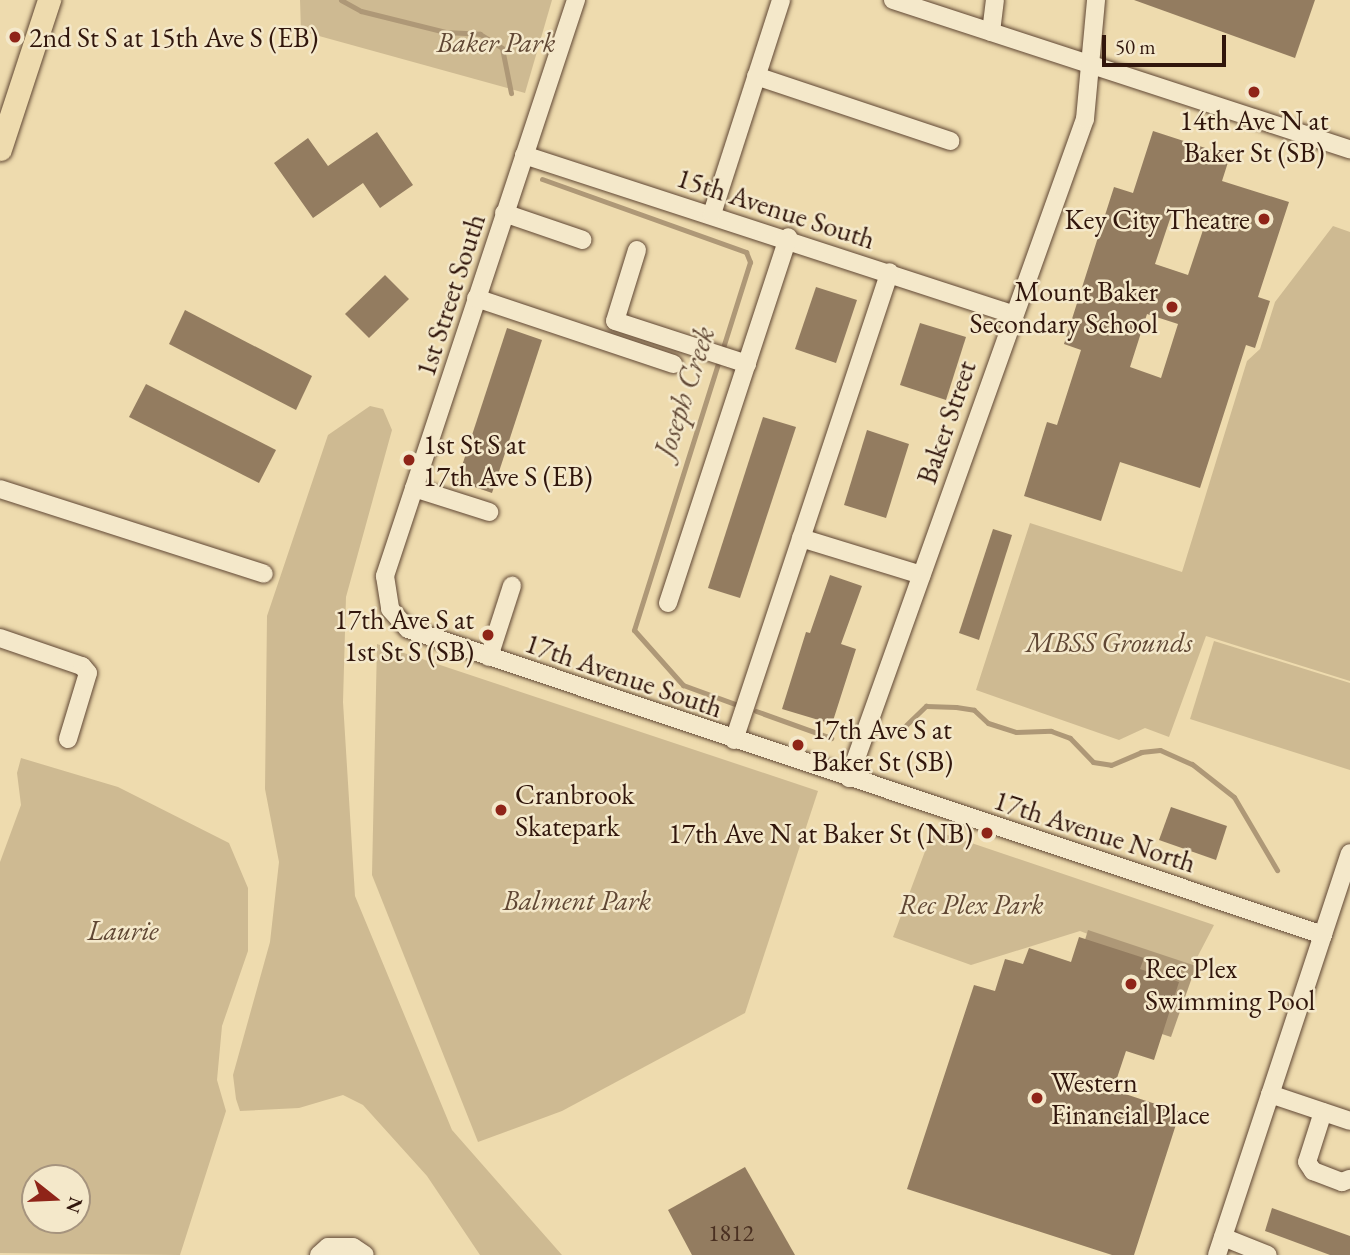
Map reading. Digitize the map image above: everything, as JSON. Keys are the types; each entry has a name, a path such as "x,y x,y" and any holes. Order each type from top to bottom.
{"main road":[{"path":"0,149 8,101 50,0"}],"street":[{"name":"1st Street South","path":"390,609 385,576 576,0"},
{"path":"712,214 781,0"},
{"path":"893,0 1350,149"},
{"path":"990,32 995,0"},
{"name":"Baker Street","path":"849,778 1012,314 1085,119 1096,0"},
{"path":"756,76 950,141"},
{"name":"15th Avenue South","path":"524,155 788,237 1012,314"},
{"path":"504,213 583,240"},
{"path":"668,603 788,237"},
{"path":"637,250 615,321 747,364"},
{"path":"734,740 890,272"},
{"path":"476,298 673,364"},
{"path":"414,488 489,512"},
{"path":"0,489 264,574"},
{"path":"801,538 921,575"},
{"path":"489,657 512,586"},
{"name":"17th Avenue South","path":"390,609 408,629 849,778"},
{"path":"0,638 82,666 88,673 68,739"},
{"name":"17th Avenue North","path":"849,778 1323,934"},
{"path":"1217,1255 1350,853"},
{"path":"1270,1094 1350,1121"},
{"path":"1323,1112 1307,1162 1313,1171 1342,1182 1350,1179"},
{"path":"1223,1237 1268,1255"},
{"path":"319,1255 328,1247 353,1247 365,1255"}],"green space":[{"name":"Baker Park","path":"300,0 552,0 525,93 301,31"},
{"name":"MBSS Grounds","path":"1333,226 1350,232 1350,681 1206,636 1169,737 1145,728 1119,740 976,690 1030,523 1182,572 1247,361 1260,349 1275,302"},
{"path":"370,406 383,409 392,430 346,597 343,702 355,896 452,1130 562,1255 480,1255 427,1176 363,1105 343,1095 299,1108 240,1111 236,1099 233,1075 270,942 279,862 265,789 267,616 328,435"},
{"path":"1214,641 1350,683 1350,770 1190,719"},
{"name":"Balment Park","path":"377,644 818,791 745,1013 562,1111 478,1142 372,875"},
{"name":"Laurie","path":"21,758 118,787 229,843 248,888 248,951 222,1026 217,1080 226,1111 180,1255 0,1253 0,862 21,805 17,773"},
{"name":"Rec Plex Park","path":"933,830 1214,925 1189,973 1080,931 971,965 893,937"}],"shaded area":[{"name":"Rec Plex Swimming Pool","path":"1088,930 1196,966 1171,1037 1066,1002"}],"building":[{"path":"1134,0 1315,0 1295,58"},
{"name":"Mount Baker Secondary School","path":"1153,131 1230,156 1222,181 1289,202 1258,297 1270,301 1255,348 1246,345 1200,488 1120,462 1101,521 1024,496 1047,422 1057,425 1081,350 1064,344 1114,187 1133,193","holes":["1173,210 1206,221 1188,275 1155,264","1147,314 1178,324 1161,378 1130,367"]},
{"path":"377,132 413,185 380,208 363,183 313,218 274,163 308,138 328,166"},
{"path":"385,275 409,299 369,338 345,314"},
{"path":"816,287 857,300 836,363 795,349"},
{"path":"185,310 312,376 296,410 169,344"},
{"path":"920,323 966,337 946,400 900,385"},
{"path":"507,328 542,340 492,493 457,481"},
{"path":"146,384 276,450 259,483 129,417"},
{"path":"763,417 796,427 740,598 708,588"},
{"path":"867,430 909,444 886,518 844,505"},
{"path":"993,529 1012,535 979,640 959,633"},
{"path":"830,575 862,586 841,644 856,649 832,724 782,709 806,632 810,633"},
{"path":"1171,807 1227,826 1216,860 1159,840"},
{"name":"Western Financial Place","path":"1079,937 1144,958 1140,969 1179,982 1154,1060 1126,1051 1113,1090 1180,1112 1134,1255 1112,1255 907,1189 974,985 995,991 1005,959 1023,964 1029,948 1071,962"},
{"path":"745,1167 795,1255 692,1255 668,1210"},
{"path":"1272,1208 1350,1236 1350,1255 1330,1255 1265,1231"}],"waterway":[{"name":"Joseph Creek","path":"341,0 361,11 445,32 480,34 502,48 511,93"},
{"name":"Joseph Creek","path":"542,179 746,252 750,262 634,630 683,685 735,704"},
{"name":"Joseph Creek","path":"903,728 926,706 956,707 974,710 988,723 1016,732 1051,731 1070,738 1093,762 1111,765 1141,752 1160,750 1192,764 1234,797 1277,870"},
{"name":"Joseph Creek","path":"756,711 831,738"}],"place":[{"name":"2nd St S at 15th Ave S (EB)","path":"15,37"},
{"name":"14th Ave N at Baker St (SB)","path":"1254,92"},
{"name":"Key City Theatre","path":"1264,219"},
{"name":"Mount Baker Secondary School","path":"1172,307"},
{"name":"1st St S at 17th Ave S (EB)","path":"409,460"},
{"name":"17th Ave S at 1st St S (SB)","path":"488,635"},
{"name":"17th Ave S at Baker St (SB)","path":"798,745"},
{"name":"Cranbrook Skatepark","path":"501,810"},
{"name":"17th Ave N at Baker St (NB)","path":"987,833"},
{"name":"Rec Plex Swimming Pool","path":"1131,984"},
{"name":"Western Financial Place","path":"1037,1098"}]}
